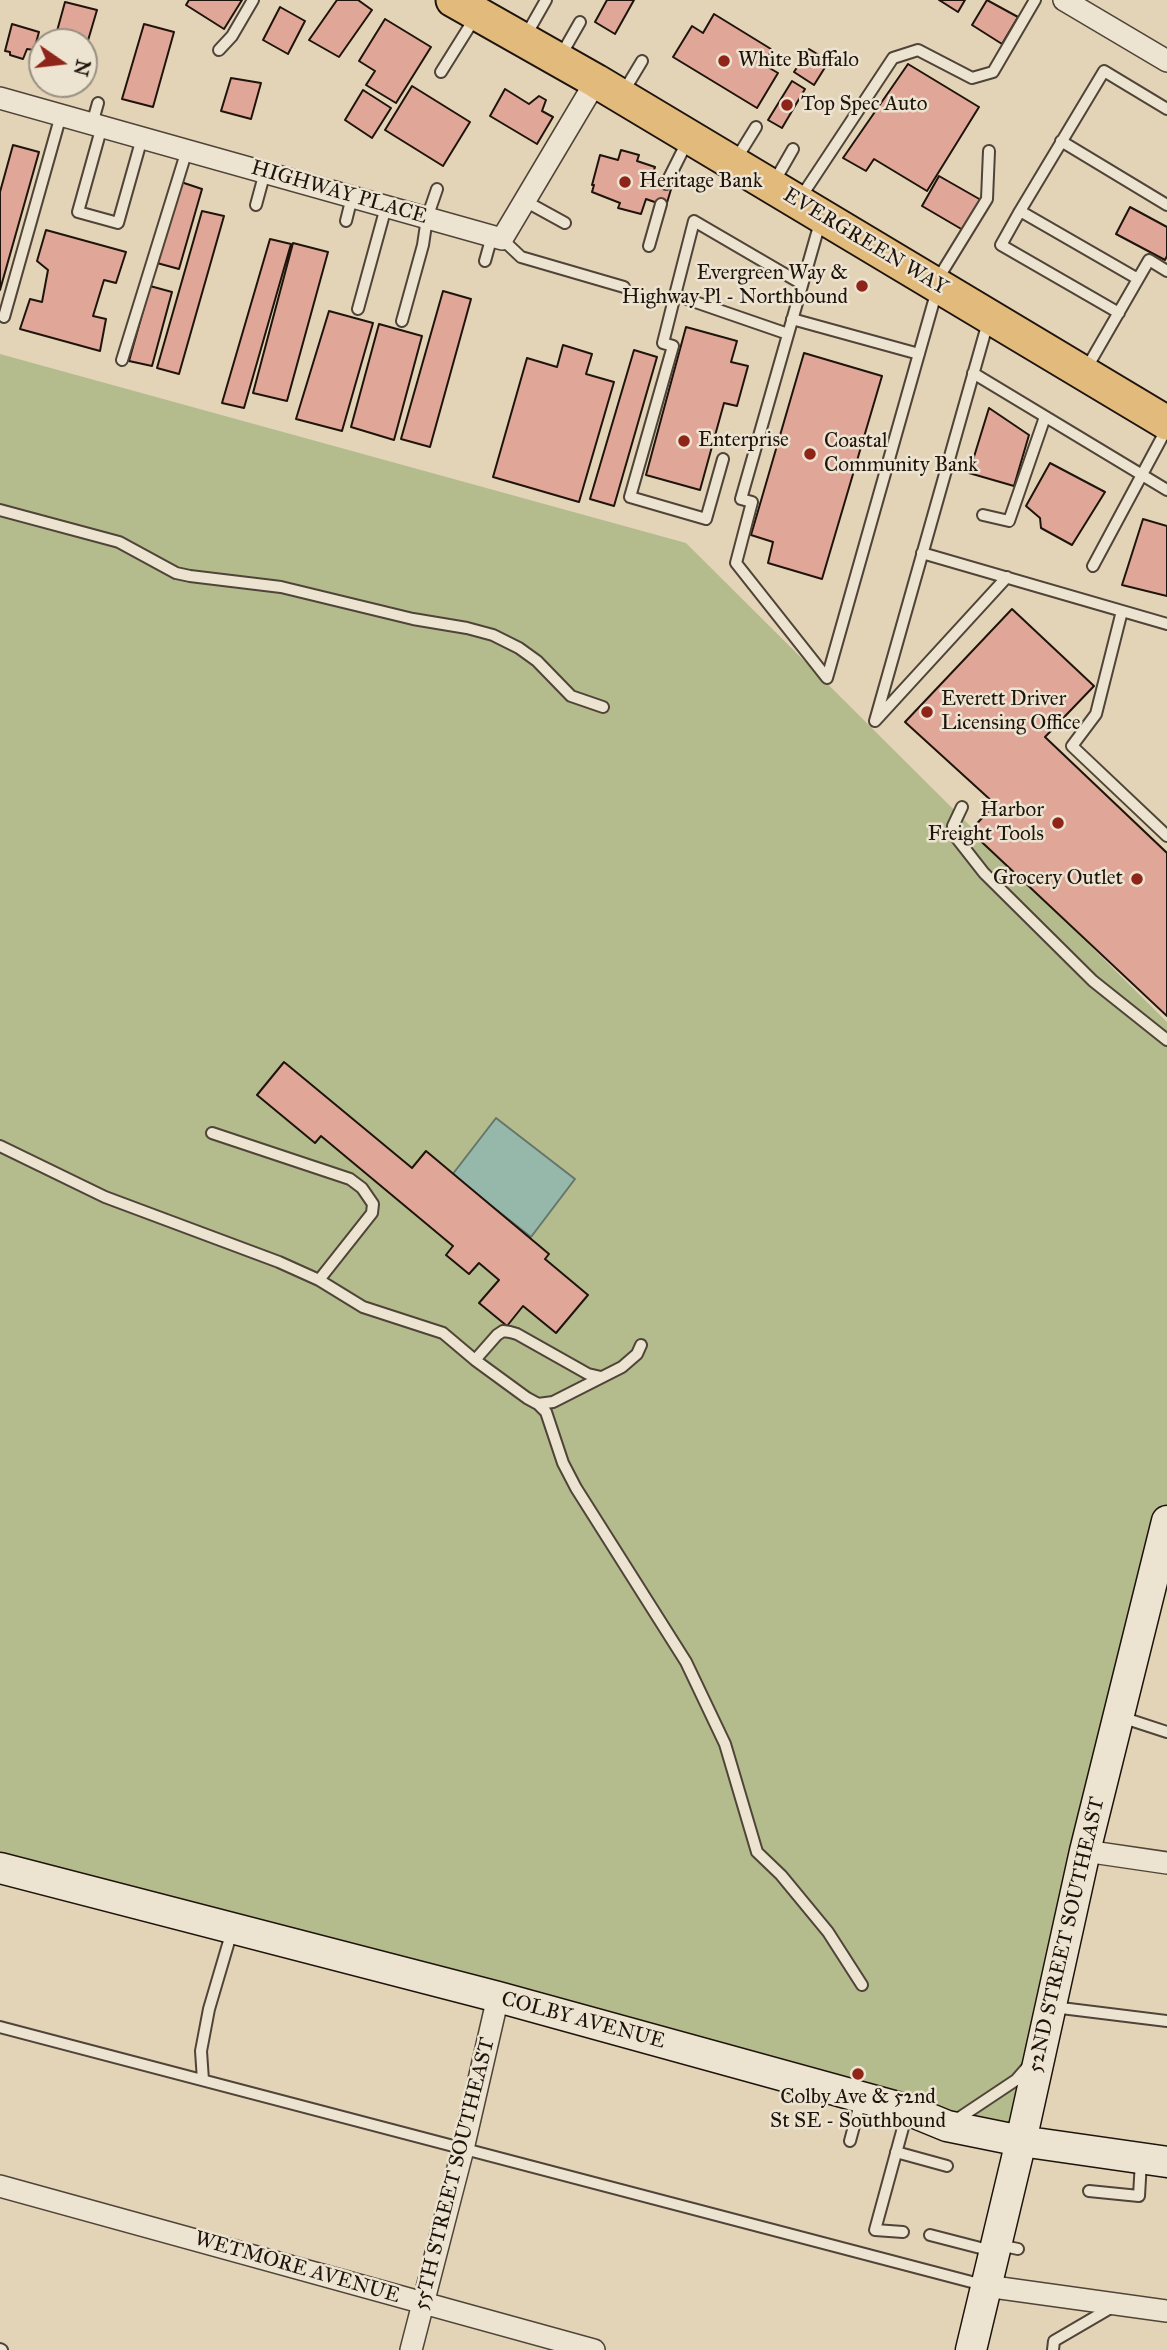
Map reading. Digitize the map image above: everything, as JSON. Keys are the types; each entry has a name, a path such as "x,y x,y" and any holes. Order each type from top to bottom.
{"main road":[{"name":"EVERGREEN WAY","path":"472,4 523,40 1165,419"},
{"name":"52ND STREET SOUTHEAST","path":"971,2350 986,2286 1003,2248 1021,2141 1040,2053 1118,1716 1158,1593 1167,1521"},
{"name":"COLBY AVENUE","path":"0,1868 498,1997 908,2110 947,2126 1021,2141 1154,2160"}],"street":[{"path":"1064,0 1167,61"},
{"path":"497,237 609,89"},
{"name":"HIGHWAY PLACE","path":"0,98 61,115 97,118 142,138 497,237"},
{"path":"1085,1851 1167,1863"},
{"name":"55TH STREET SOUTHEAST","path":"411,2350 463,2149 498,1997"},
{"name":"WETMORE AVENUE","path":"0,2186 594,2350"},
{"path":"986,2286 1167,2311"}],"lane":[{"path":"219,50 232,36 253,0"},
{"path":"523,40 546,0"},
{"path":"797,202 893,58 918,50 972,78 993,72 1035,0"},
{"path":"442,72 472,4"},
{"path":"558,60 580,22"},
{"path":"609,89 642,61"},
{"path":"1119,313 1001,245 1104,71 1167,109"},
{"path":"4,317 61,115"},
{"path":"97,118 78,212 118,223 142,138"},
{"path":"734,164 756,127"},
{"path":"666,184 689,137"},
{"path":"1061,141 1167,205"},
{"path":"793,149 802,284 741,499 752,502 736,563 827,678 936,285 987,199 989,151"},
{"path":"122,360 187,150"},
{"path":"256,205 265,172"},
{"path":"402,321 423,245 427,218 437,190"},
{"path":"346,221 352,197"},
{"path":"525,201 565,223"},
{"path":"649,246 661,204"},
{"path":"358,309 386,207"},
{"path":"1020,211 1138,279"},
{"path":"723,459 706,519 631,497 673,346 663,343 694,221 802,284"},
{"path":"485,261 497,237 521,257 624,287"},
{"path":"1084,373 1149,260 1167,271"},
{"path":"675,295 788,334"},
{"path":"990,316 875,721 1007,577"},
{"path":"792,319 919,354"},
{"path":"973,373 1167,490"},
{"path":"983,515 1009,522 1045,417"},
{"path":"1093,566 1142,475 1165,419"},
{"path":"0,510 119,542 183,575 281,587 493,635 537,661 571,696 603,707"},
{"path":"922,554 1167,624"},
{"path":"1122,611 1096,714 1072,746 1167,836"},
{"path":"962,807 953,826 955,836 984,873 1093,981 1167,1040"},
{"path":"212,1133 350,1179 362,1188 373,1204 372,1213 319,1280"},
{"path":"0,1146 105,1197 279,1262 319,1280 363,1307 443,1332 475,1360 538,1404 546,1412 563,1463 576,1488 620,1555 691,1674 725,1744 757,1852 781,1875 828,1932 862,1985"},
{"path":"475,1360 503,1331 517,1334 588,1374 601,1377"},
{"path":"538,1404 553,1402 622,1367 637,1354 641,1345"},
{"path":"1118,1716 1167,1732"},
{"path":"203,2080 201,2051 209,2009 232,1928"},
{"path":"1051,2007 1167,2021"},
{"path":"0,2027 986,2286"},
{"path":"947,2126 1016,2080 1040,2053"},
{"path":"850,2141 862,2098"},
{"path":"903,2232 875,2230 908,2110"},
{"path":"896,2152 947,2166"},
{"path":"1088,2191 1139,2196 1154,2160"},
{"path":"930,2235 1003,2248"},
{"path":"1053,2350 1054,2341 1116,2304"}],"green space":[{"path":"0,354 686,543 1167,1022 1167,1521 1021,2141 0,1868"}],"shaded area":[{"path":"496,1118 575,1179 531,1237 452,1175"}],"building":[{"path":"189,0 242,0 224,29 186,5"},
{"path":"337,0 358,0 372,10 339,57 309,40"},
{"path":"607,0 634,0 615,34 595,22"},
{"path":"939,0 965,0 958,12"},
{"path":"987,0 1018,17 1002,44 972,25"},
{"path":"65,2 97,10 92,28 58,28"},
{"path":"280,7 305,21 288,54 263,40"},
{"name":"White Buffalo","path":"714,14 771,49 766,66 778,73 757,108 673,57 692,26 703,33"},
{"path":"385,19 431,47 396,103 366,85 375,71 359,61"},
{"path":"12,24 28,29 28,49 23,59 5,51"},
{"path":"144,24 174,32 153,107 122,99"},
{"path":"809,49 829,61 814,85 794,72"},
{"path":"908,64 979,107 927,191 874,159 866,171 843,158"},
{"path":"231,78 261,83 251,119 221,111"},
{"name":"Top Spec Auto","path":"792,81 805,89 782,128 768,120"},
{"path":"412,86 470,122 443,166 385,130"},
{"path":"505,89 529,104 539,96 546,100 542,111 553,117 537,144 490,116"},
{"path":"363,90 391,108 372,138 345,120"},
{"path":"13,145 39,152 0,290 0,192"},
{"name":"Heritage Bank","path":"621,150 639,155 637,161 655,167 651,180 672,186 666,206 646,199 641,214 618,208 620,203 592,192 600,155 618,160"},
{"path":"939,176 981,200 963,230 922,206"},
{"path":"181,182 202,189 179,269 157,263"},
{"path":"1130,207 1167,227 1165,260 1116,234"},
{"path":"202,211 224,216 179,374 157,368"},
{"path":"46,230 126,252 116,283 104,280 93,316 106,319 100,351 20,329 30,299 42,302 48,270 37,261"},
{"path":"270,239 291,244 244,408 222,403"},
{"path":"293,243 328,252 287,401 253,393"},
{"path":"150,286 172,292 152,366 129,361"},
{"path":"443,291 471,299 430,447 401,439"},
{"path":"329,311 373,323 342,431 296,419"},
{"path":"379,324 422,336 394,440 351,427"},
{"name":"Enterprise","path":"686,327 737,341 731,362 748,366 737,406 724,403 700,490 646,475"},
{"path":"563,345 592,354 586,374 614,382 579,502 493,477 527,358 557,367"},
{"path":"634,350 657,357 614,506 590,499"},
{"path":"804,353 882,376 822,579 768,563 773,542 751,535"},
{"path":"989,408 1029,435 1014,486 969,473"},
{"path":"1050,463 1105,492 1072,545 1041,528 1040,518 1026,506"},
{"path":"1143,519 1167,526 1167,596 1122,585"},
{"path":"1012,609 1094,686 1045,737 1167,853 1167,1016 970,831 995,804 905,722"},
{"path":"284,1062 412,1168 426,1151 549,1254 545,1259 588,1295 556,1333 523,1306 507,1326 479,1303 499,1280 479,1263 469,1274 446,1255 453,1246 321,1136 315,1143 257,1095"}],"place":[{"name":"White Buffalo","path":"724,61"},
{"name":"Top Spec Auto","path":"787,105"},
{"name":"Heritage Bank","path":"625,182"},
{"name":"Evergreen Way & Highway Pl - Northbound","path":"862,286"},
{"name":"Enterprise","path":"684,441"},
{"name":"Coastal Community Bank","path":"810,454"},
{"name":"Everett Driver Licensing Office","path":"927,712"},
{"name":"Harbor Freight Tools","path":"1058,823"},
{"name":"Grocery Outlet","path":"1137,879"},
{"name":"Colby Ave & 52nd St SE - Southbound","path":"858,2074"}]}
